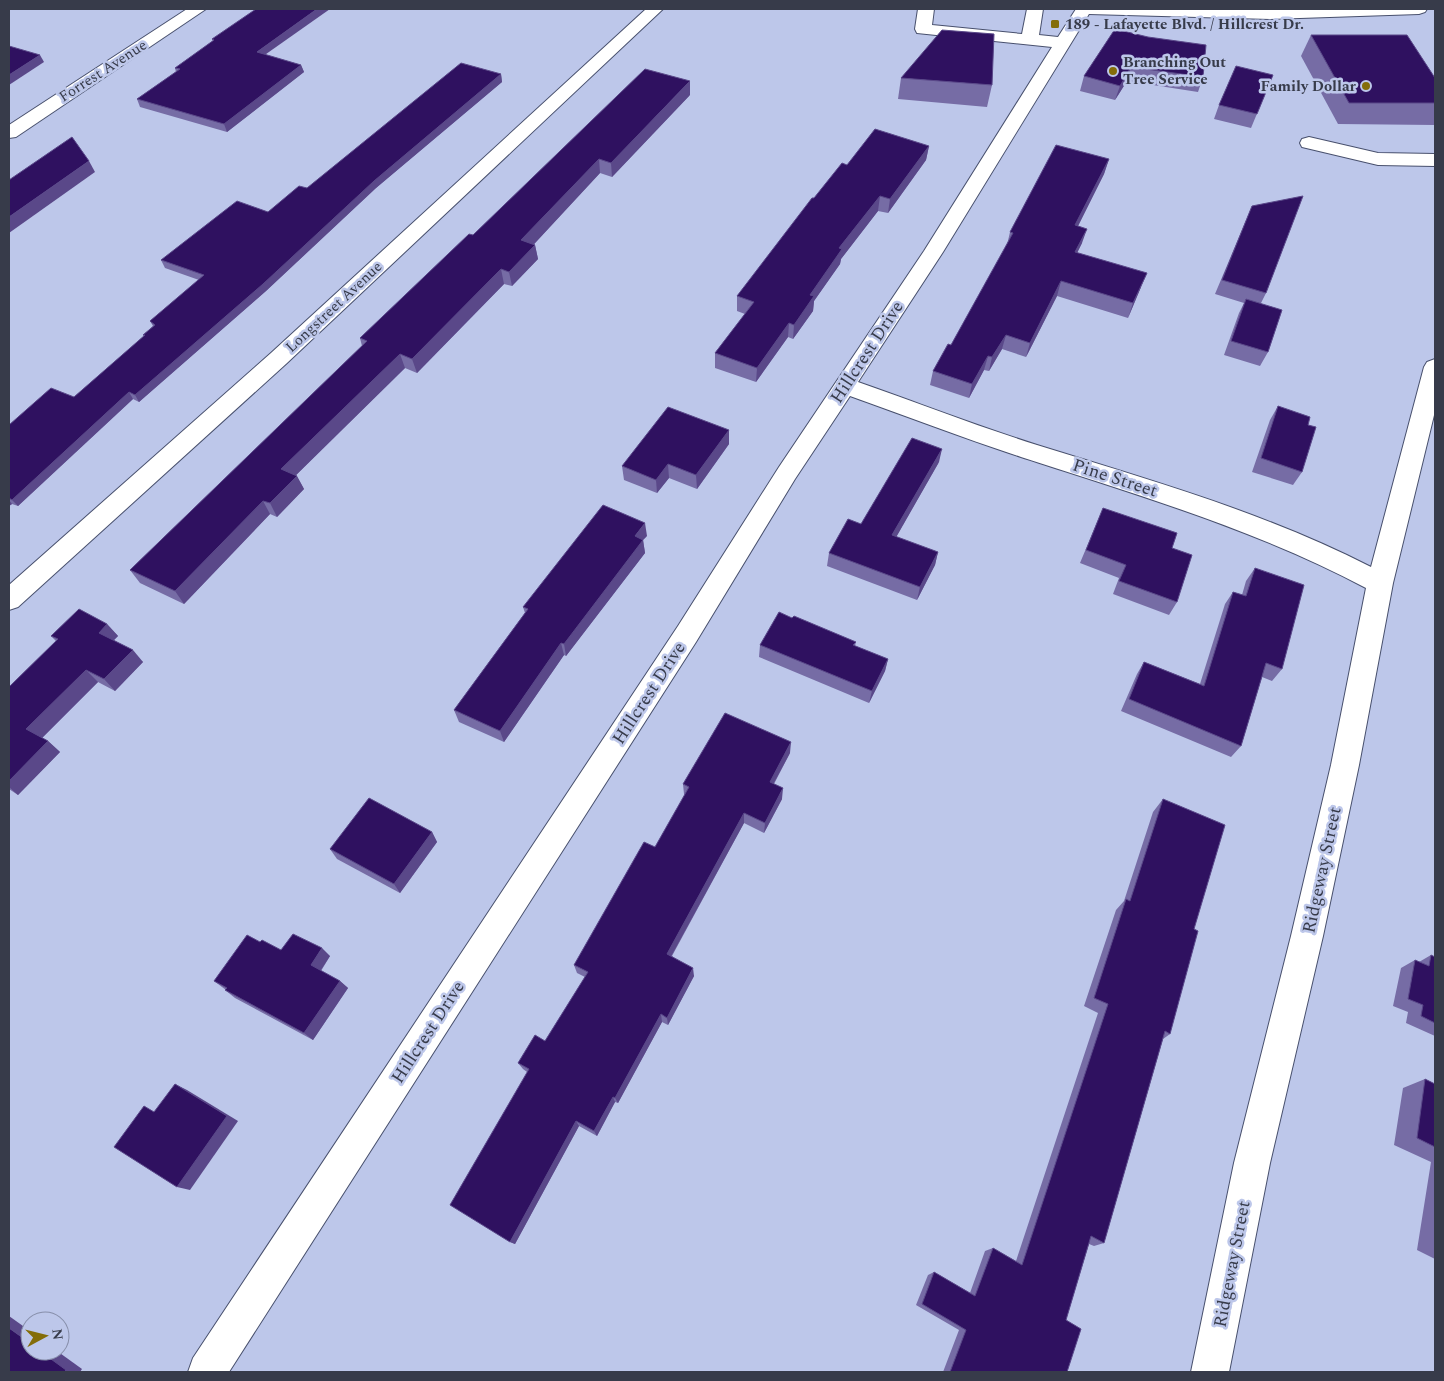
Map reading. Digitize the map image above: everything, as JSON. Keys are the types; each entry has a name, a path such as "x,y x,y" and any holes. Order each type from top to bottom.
{"street":[{"name":"Forrest Avenue","path":"9,133 198,9"},
{"name":"Longstreet Avenue","path":"9,600 286,352 654,9"},
{"path":"926,9 923,29 1064,43"},
{"path":"1030,39 1036,9"},
{"name":"Hillcrest Drive","path":"207,1372 682,642 787,473 933,252 1084,9"},
{"path":"1089,9 1269,12 1420,9"},
{"path":"1309,143 1378,159 1435,160"},
{"name":"Ridgeway Street","path":"1210,1372 1252,1164 1307,936 1343,774 1380,582 1435,367"},
{"name":"Pine Street","path":"845,386 1027,450 1159,491 1322,553 1380,582"}],"building":[{"path":"256,9 317,9 257,52 301,65 224,124 137,99 180,69 175,68 214,40 212,39"},
{"path":"1115,29 1148,37 1206,45 1203,77 1131,67 1120,86 1084,76"},
{"path":"942,30 994,34 992,85 901,78"},
{"path":"1311,35 1407,35 1435,78 1435,103 1349,103"},
{"path":"9,46 40,55 9,75"},
{"path":"461,63 501,74 374,181 263,284 135,395 129,392 12,500 9,498 9,425 51,388 74,397 155,325 150,321 204,275 161,260 237,201 268,212 299,186 307,188"},
{"path":"1236,66 1273,75 1257,114 1219,105"},
{"path":"645,69 690,81 611,163 599,159 521,240 535,245 509,272 501,269 412,359 400,354 281,469 297,476 270,503 263,501 175,591 130,570 367,341 360,338 469,234 473,235"},
{"path":"875,129 929,146 890,199 880,196 839,248 842,249 810,295 814,296 794,325 789,323 757,368 715,353 754,302 737,296 812,198 814,198 842,163 847,165"},
{"path":"72,137 89,161 9,217 9,180"},
{"path":"1056,145 1109,159 1075,225 1087,229 1075,252 1147,273 1133,303 1061,281 1030,343 1006,335 992,357 988,356 972,384 933,371 948,344 951,345 1013,233 1010,232"},
{"path":"1303,196 1266,293 1222,280 1252,206"},
{"path":"1246,299 1282,310 1268,352 1231,341"},
{"path":"1278,406 1310,417 1308,425 1316,427 1302,472 1261,458"},
{"path":"668,407 729,430 696,475 668,464 656,480 622,466"},
{"path":"912,438 942,449 892,535 938,552 920,587 829,553 848,519 861,524"},
{"path":"603,505 645,523 635,536 643,540 564,644 561,643 500,731 454,710 528,609 523,607"},
{"path":"1103,508 1177,533 1172,548 1192,555 1177,602 1119,581 1126,565 1086,550"},
{"path":"1255,568 1304,585 1282,669 1266,663 1241,746 1129,699 1144,662 1204,686 1233,592 1246,596"},
{"path":"79,609 107,624 99,633 133,650 104,679 86,670 26,729 48,741 9,781 9,687 58,639 51,636"},
{"path":"779,612 792,618 794,616 856,642 853,645 888,659 872,691 760,645"},
{"path":"725,713 791,742 770,782 783,788 765,823 744,813 667,954 693,968 667,1018 661,1014 615,1098 613,1097 594,1131 576,1121 510,1242 450,1205 529,1069 518,1063 535,1035 545,1041 588,972 574,965 644,842 655,847 689,787 683,784"},
{"path":"369,798 432,832 394,884 330,849"},
{"path":"1163,799 1225,825 1194,929 1198,931 1170,1034 1165,1031 1104,1243 1091,1236 1066,1320 1081,1329 1067,1372 950,1372 966,1330 922,1304 934,1272 975,1296 993,1248 1022,1265 1108,1004 1094,998 1126,899 1130,901"},
{"path":"293,934 322,948 311,965 340,981 304,1033 225,990 227,988 214,981 247,935 281,950"},
{"path":"1431,955 1435,957 1435,1023 1421,1016 1423,1005 1408,999 1415,960 1429,966"},
{"path":"1425,1079 1435,1084 1435,1147 1417,1138"},
{"path":"175,1084 227,1116 177,1187 114,1147 144,1106 154,1112"},
{"path":"9,1328 20,1336 20,1361 54,1361 66,1370 64,1372 9,1372"}],"place":[{"name":"189 - Lafayette Blvd. / Hillcrest Dr.","path":"1055,24"},
{"name":"Branching Out Tree Service","path":"1113,71"},
{"name":"Family Dollar","path":"1366,86"}]}
